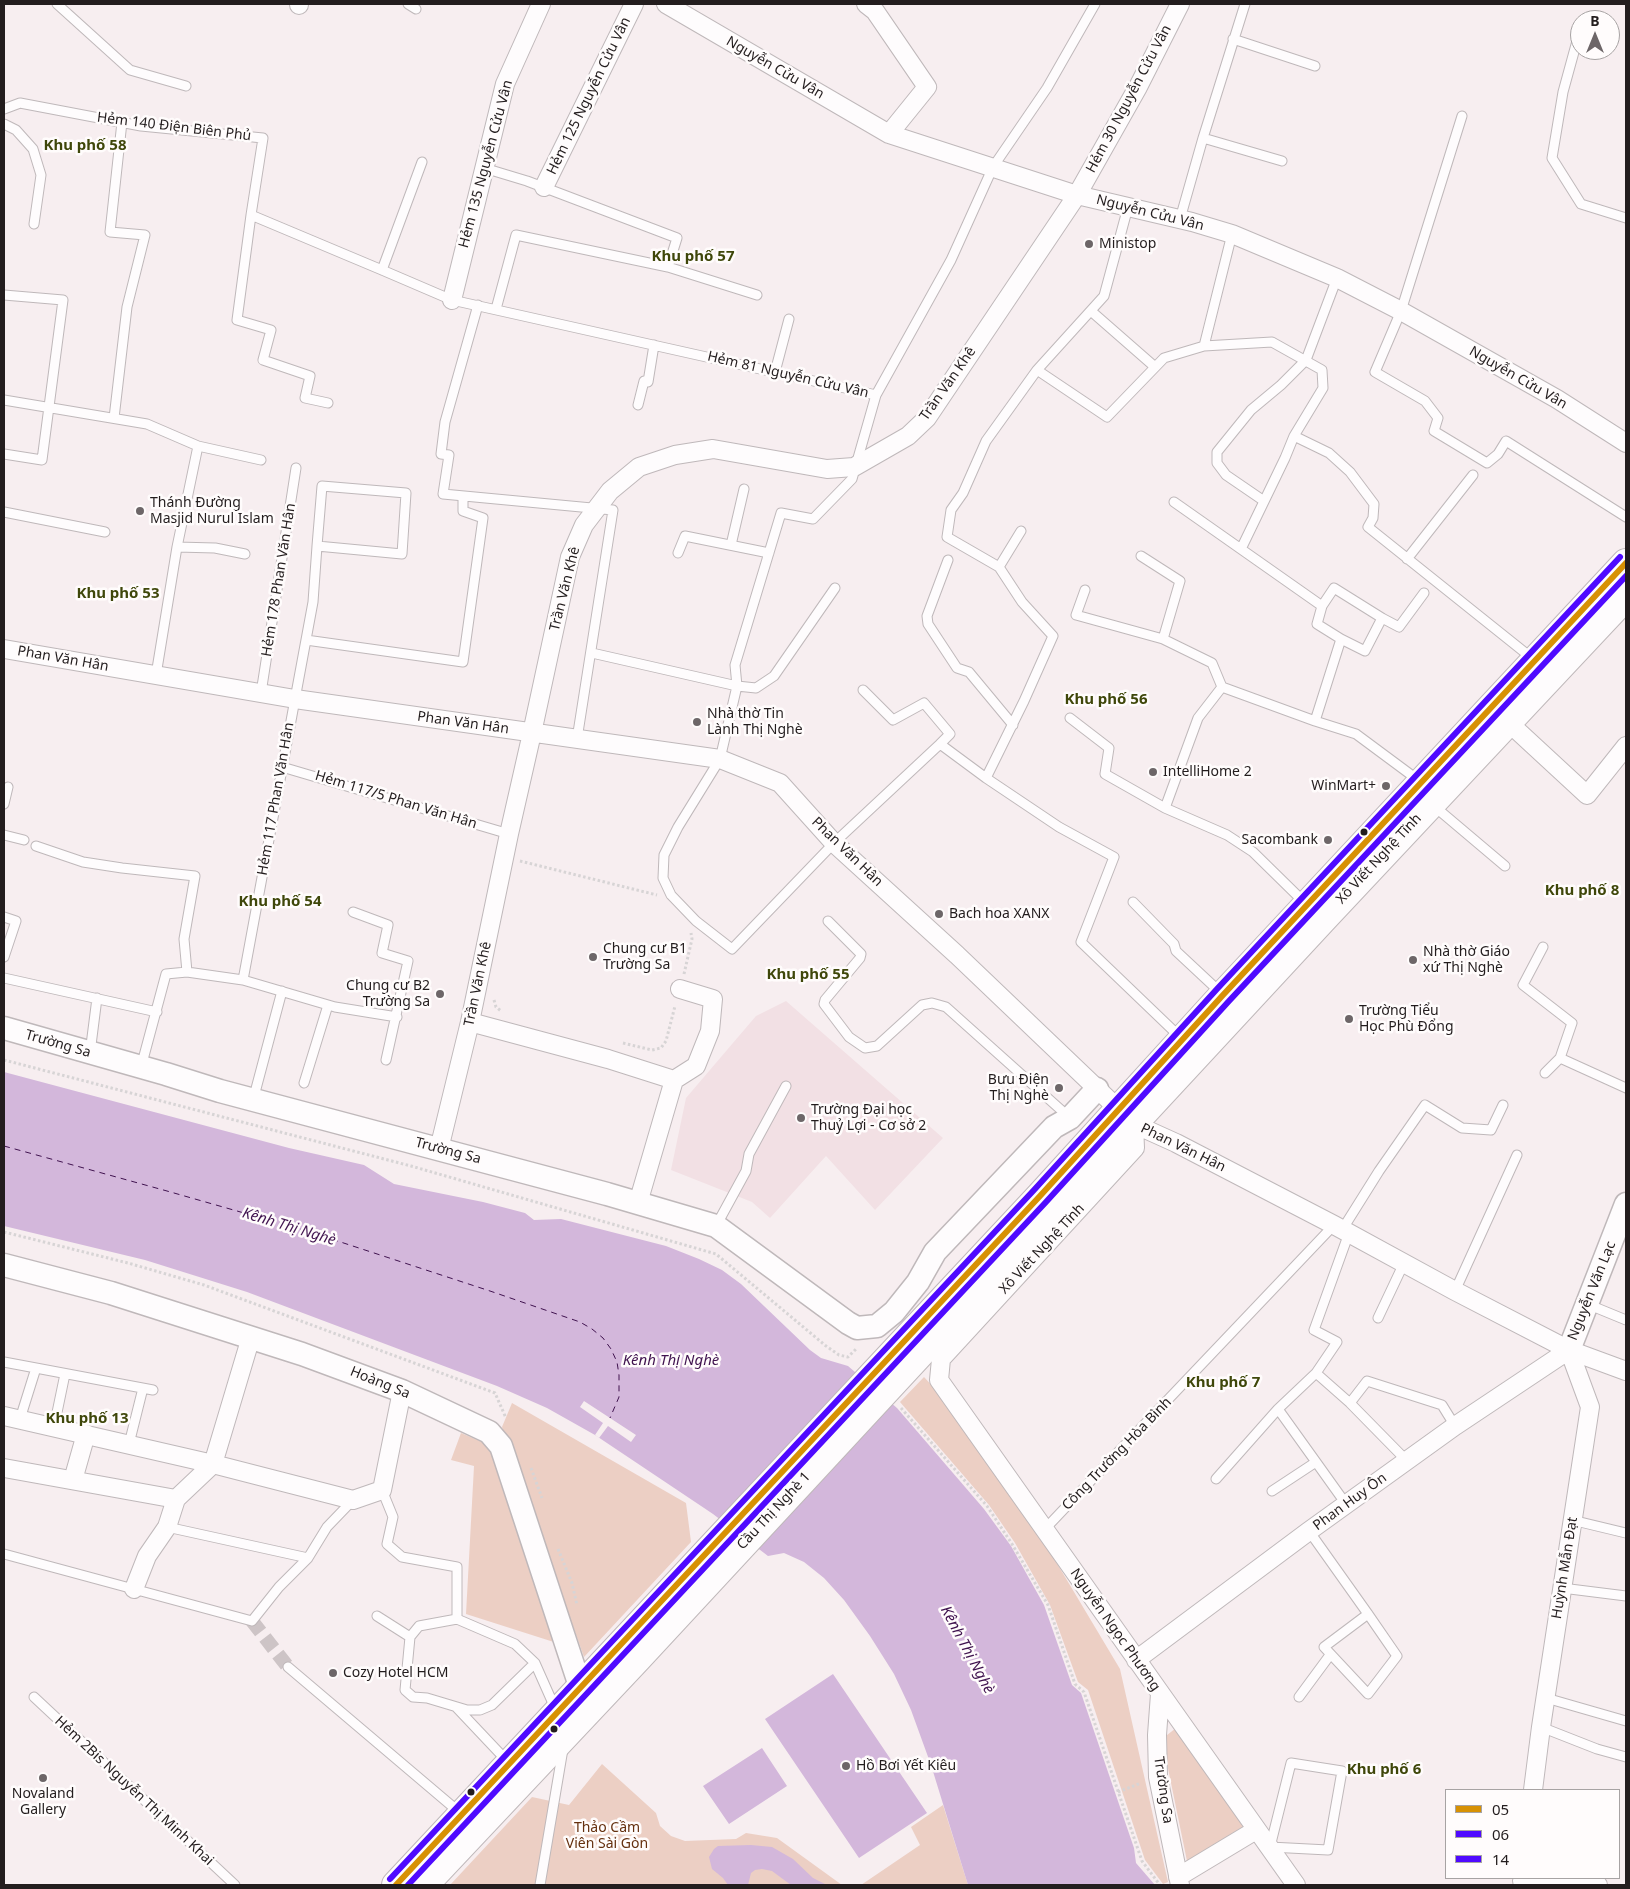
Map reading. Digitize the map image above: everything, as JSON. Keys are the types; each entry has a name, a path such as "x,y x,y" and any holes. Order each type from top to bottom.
{"main road":[{"name":"Xô Viết Nghệ Tĩnh","path":"1047,1203 1314,913 1427,794 1535,661 1626,564"},
{"name":"Xô Viết Nghệ Tĩnh","path":"1427,794 1508,722 1626,596"},
{"name":"Xô Viết Nghệ Tĩnh","path":"1127,1116 1182,1040 1223,994 1314,913"},
{"name":"Cầu Thị Nghè 1","path":"626,1656 1047,1203"},
{"path":"396,1885 509,1763 561,1724 581,1688 626,1656"},
{"path":"424,1885 561,1724 626,1656"}],"street":[{"name":"Hẻm 135 Nguyễn Cửu Vân","path":"452,300 505,84 541,4"},
{"name":"Hẻm 125 Nguyễn Cửu Vân","path":"544,187 634,4"},
{"name":"Nguyễn Cửu Vân","path":"666,4 889,134 1077,194 1180,219 1232,234 1337,278 1557,399 1626,443"},
{"path":"869,4 927,87 889,134"},
{"name":"Hẻm 30 Nguyễn Cửu Vân","path":"1077,194 1138,87 1180,4"},
{"name":"Trần Văn Khê","path":"439,1149 513,859 509,834 570,557 584,525 610,492 639,467 675,455 713,449 827,469 854,467 908,436 927,418 1077,194"},
{"name":"Phan Văn Hân","path":"4,649 261,693 720,759 780,783 834,843 957,955 1127,1116 1176,1144 1342,1230 1455,1292 1569,1350 1626,1371"},
{"path":"1508,722 1586,795 1626,746"},
{"path":"638,1203 674,1080 696,1066 710,1031 713,999 680,989"},
{"path":"470,1022 608,1059 674,1080"},
{"name":"Trường Sa","path":"4,1028 253,1100 638,1203 716,1226 848,1324 857,1328 872,1327"},
{"path":"872,1327 894,1312 918,1282 943,1263 1063,1134 1070,1118 1097,1089"},
{"name":"Xô Viết Nghệ Tĩnh","path":"940,1372 941,1359 1135,1148 1127,1116"},
{"name":"Nguyễn Văn Lạc","path":"1569,1350 1626,1204"},
{"name":"Hoàng Sa","path":"4,1265 111,1293 336,1366 402,1391 489,1432 501,1446 581,1688"},
{"path":"134,1589 147,1556 167,1527 176,1499 213,1464 251,1337"},
{"name":"Phan Huy Ôn","path":"1136,1660 1309,1530 1455,1426 1569,1350"},
{"name":"Huỳnh Mẫn Đạt","path":"1533,1789 1590,1407 1569,1350"},
{"name":"Nguyễn Ngọc Phương","path":"940,1372 940,1380 1044,1530 1296,1885"},
{"path":"12,1418 213,1464 353,1500 382,1490 402,1391"},
{"path":"73,1480 86,1434"},
{"path":"4,1468 176,1499"},
{"name":"Trường Sa","path":"1160,1694 1157,1735 1158,1777 1179,1881"},
{"path":"1179,1881 1256,1830"},
{"path":"1522,1881 1598,1885"}],"lane":[{"path":"57,4 130,70 186,86"},
{"name":"Hẻm 81 Nguyễn Cửu Vân","path":"478,305 876,395 950,260 993,167 1047,88 1096,4"},
{"path":"1180,219 1245,4"},
{"path":"1233,39 1315,66"},
{"path":"1572,60 1563,92 1552,158 1581,204 1626,218"},
{"name":"Hẻm 140 Điện Biên Phủ","path":"4,109 20,104 141,126 263,138 251,215"},
{"path":"1462,116 1401,312 1375,372 1425,401 1438,418 1434,431 1487,462 1498,454 1506,441 1626,517"},
{"path":"114,418 127,307 145,235 110,232 122,122"},
{"path":"4,124 16,130 33,149 41,175 34,224"},
{"path":"1203,138 1282,161"},
{"path":"382,270 422,162"},
{"path":"484,168 544,187 677,238 668,267"},
{"path":"986,778 1013,725 1053,636 1022,602 999,567 948,536 952,510 963,493 986,441 1037,370 1104,296 1128,207"},
{"path":"328,403 305,398 310,376 263,360 270,330 237,320 251,215 452,300 478,305 445,422 440,454 449,455 443,494 613,510 577,739"},
{"path":"1204,346 1232,234"},
{"path":"496,309 516,235 668,267 757,295"},
{"path":"1264,501 1226,475 1217,463 1217,452 1251,410 1281,386 1306,360 1337,278"},
{"path":"4,295 63,300 42,460 4,454"},
{"path":"1091,311 1155,367"},
{"path":"775,372 788,319"},
{"path":"1037,370 1107,417 1164,358 1204,346 1272,342 1322,370 1323,388 1294,436 1241,549"},
{"path":"638,405 644,381 648,382 654,345"},
{"path":"863,690 893,720 924,703 950,734 834,843 732,950 696,921 671,895 662,878 664,855 678,827 720,759 737,686 735,665 780,513 813,519 852,479 876,395"},
{"path":"4,400 147,424 198,446 261,460"},
{"path":"1294,436 1329,453 1350,472 1374,504 1373,518 1368,527 1535,661"},
{"path":"156,675 177,548 198,446"},
{"name":"Hẻm 178 Phan Văn Hân","path":"261,693 296,468"},
{"path":"1407,559 1473,475"},
{"name":"Hẻm 117 Phan Văn Hân","path":"243,980 313,602 317,546 322,486 406,493 402,554 317,546"},
{"path":"731,545 744,489"},
{"path":"306,640 463,662 483,518 463,511 463,497"},
{"path":"1174,502 1322,606"},
{"path":"4,512 106,532"},
{"path":"999,567 1021,531"},
{"path":"678,553 685,536 768,553"},
{"path":"177,548 215,548 245,554"},
{"path":"1141,556 1180,581 1163,638"},
{"path":"948,560 927,616 928,624 957,668 969,672 1013,725"},
{"path":"592,652 737,686 756,688 774,676 835,588"},
{"path":"1382,618 1365,651 1317,624 1322,606 1334,588 1399,627 1424,592"},
{"path":"1086,590 1076,615 1163,638 1212,663 1222,687 1356,734 1427,794 1505,866"},
{"path":"1315,721 1341,638"},
{"path":"1165,808 1198,718 1222,687"},
{"path":"1070,718 1110,748 1104,774 1165,808 1227,835 1253,852 1314,913"},
{"path":"940,744 986,778 1059,827 1114,857 1081,942 1182,1040"},
{"name":"Hẻm 117/5 Phan Văn Hân","path":"282,767 509,834"},
{"path":"4,804 8,786"},
{"path":"4,835 24,840"},
{"path":"36,846 83,862 195,876 184,939 187,972"},
{"path":"1134,902 1174,944 1176,951 1223,994"},
{"path":"353,912 388,925 382,953 408,961 386,1060"},
{"path":"4,917 16,922 4,957"},
{"path":"828,922 861,954 860,958 824,1000 824,1004 849,1037 865,1048 877,1046 922,1005 932,1003 946,1007 1070,1118"},
{"path":"1543,947 1523,985 1572,1023 1560,1058 1545,1073"},
{"path":"141,1067 158,1012 166,974 187,972 243,980 328,1005 397,1017"},
{"path":"4,978 158,1012"},
{"path":"253,1100 282,991"},
{"path":"90,1053 98,998"},
{"path":"304,1082 328,1005"},
{"path":"1560,1058 1626,1088"},
{"path":"716,1226 746,1172 750,1154 786,1086"},
{"path":"1216,1479 1278,1409 1316,1373 1337,1342 1314,1330 1342,1230 1379,1171 1426,1105 1462,1128 1491,1130 1503,1105"},
{"path":"1455,1292 1517,1155"},
{"name":"Công Trường Hòa Bình","path":"1044,1530 1342,1230"},
{"path":"1378,1318 1404,1263"},
{"path":"1587,1304 1626,1320"},
{"path":"4,1362 154,1390"},
{"path":"12,1418 36,1368"},
{"path":"1316,1373 1350,1403 1407,1461"},
{"path":"54,1427 65,1374"},
{"path":"1350,1403 1367,1381 1442,1405 1455,1426"},
{"path":"129,1444 143,1388"},
{"path":"1278,1409 1346,1504"},
{"path":"1272,1491 1316,1462"},
{"path":"382,1490 393,1518 387,1544 402,1557 457,1567 457,1619"},
{"path":"4,1554 252,1621 279,1587 308,1558 326,1528 353,1500"},
{"path":"1572,1520 1626,1533"},
{"path":"167,1527 308,1558"},
{"path":"1309,1530 1368,1614 1397,1656 1368,1694 1324,1647 1368,1614"},
{"path":"1562,1588 1626,1596"},
{"path":"377,1616 410,1637"},
{"path":"535,1663 492,1705 480,1710 467,1710 427,1698 413,1697 405,1690 410,1637 419,1626 457,1619 515,1644 535,1663 561,1724 540,1885"},
{"path":"1299,1697 1330,1655"},
{"path":"288,1667 462,1815"},
{"name":"Hẻm 2Bis Nguyễn Thị Minh Khai","path":"34,1697 235,1885"},
{"path":"1546,1698 1626,1721"},
{"path":"456,1707 509,1763"},
{"path":"1541,1727 1597,1749 1626,1757"},
{"path":"1291,1763 1342,1771 1328,1850 1270,1847 1291,1763"}],"path":[{"path":"513,859 519,871"},
{"path":"513,859 660,896"},
{"path":"615,1041 652,1050 661,1048 666,1042 692,939 689,927"},
{"path":"492,997 496,1007 505,1015"},
{"path":"4,1060 411,1166 716,1254 839,1355 848,1357 872,1327"},
{"path":"901,1408 986,1506 1012,1544 1048,1605 1075,1684 1084,1692 1142,1861 1160,1885"},
{"path":"1118,1792 1158,1777"}],"shaded area":[{"name":"Trường Đại học Thuỷ Lợi - Cơ sở 2","path":"786,1001 943,1138 875,1210 826,1156 770,1218 752,1202 671,1170 686,1098 756,1016"}],"green space":[{"path":"924,1377 950,1405 1040,1535 1120,1669 1168,1882 1163,1884 1145,1860 1088,1690 1078,1682 1050,1605 1015,1543 989,1505 900,1402"},
{"path":"512,1403 686,1503 691,1542 584,1657 502,1427"},
{"path":"461,1433 494,1447 560,1644 466,1614 474,1466 451,1460"},
{"path":"1176,1728 1244,1826 1187,1861 1162,1739"},
{"name":"Thảo Cầm Viên Sài Gòn","path":"602,1764 656,1813 660,1826 671,1836 685,1841 736,1839 746,1833 777,1838 842,1885 450,1885 532,1797 569,1805"},
{"path":"943,1805 968,1885 861,1885 920,1845 911,1827"}],"water":[{"name":"Kênh Thị Nghè","path":"4,1072 289,1148 364,1165 394,1184 483,1202 525,1213 534,1220 561,1219 666,1246 722,1270 741,1284 810,1350 821,1358 848,1366 897,1408 984,1509 1011,1546 1044,1605 1072,1685 1081,1693 1134,1848 1136,1863 1155,1885 968,1885 931,1765 911,1710 894,1674 844,1600 824,1578 804,1562 784,1553 768,1556 713,1514 595,1435 547,1408 497,1386 247,1292 145,1260 4,1226"},
{"name":"Hồ Bơi Yết Kiêu","path":"833,1674 927,1813 859,1858 765,1719"},
{"path":"762,1748 787,1786 729,1824 703,1786"},
{"path":"751,1845 772,1847 793,1859 813,1878 827,1885 791,1885 772,1871 762,1869 751,1873 748,1885 728,1885 712,1869 709,1857 718,1846"}],"pier":[{"path":"584,1401 636,1435 631,1442 608,1426 599,1438 595,1435 603,1423 580,1407"}],"ferry route":[{"path":"4,1146 307,1231 580,1322 603,1338 617,1362 619,1397 610,1418"}],"tunnel":[{"path":"252,1621 288,1667"}],"transit line":[{"name":"14","path":"390,1879 1034,1190 1217,989 1620,557"},
{"name":"05","path":"396,1885 1040,1196 1223,995 1626,563"},
{"name":"06","path":"408,1885 1046,1202 1229,1001 1626,576"}],"place":[{"name":"Ministop","path":"1089,244"},
{"name":"Thánh Đường Masjid Nurul Islam","path":"140,511"},
{"name":"Nhà thờ Tin Lành Thị Nghè","path":"697,722"},
{"name":"IntelliHome 2","path":"1153,772"},
{"name":"WinMart+","path":"1386,786"},
{"name":"Sacombank","path":"1328,840"},
{"name":"Bach hoa XANX","path":"939,914"},
{"name":"Chung cư B1 Trường Sa","path":"593,957"},
{"name":"Nhà thờ Giáo xứ Thị Nghè","path":"1413,960"},
{"name":"Chung cư B2 Trường Sa","path":"440,994"},
{"name":"Trường Tiểu Học Phù Đổng","path":"1349,1019"},
{"name":"Bưu Điện Thị Nghè","path":"1059,1088"},
{"name":"Trường Đại học Thuỷ Lợi - Cơ sở 2","path":"801,1118"},
{"name":"Cozy Hotel HCM","path":"333,1673"},
{"name":"Hồ Bơi Yết Kiêu","path":"846,1766"},
{"name":"Novaland Gallery","path":"43,1778"}],"district":[{"name":"Khu phố 58","path":"85,146"},
{"name":"Khu phố 57","path":"693,257"},
{"name":"Khu phố 53","path":"118,594"},
{"name":"Khu phố 56","path":"1106,700"},
{"name":"Khu phố 8","path":"1582,891"},
{"name":"Khu phố 54","path":"280,902"},
{"name":"Khu phố 55","path":"808,975"},
{"name":"Khu phố 7","path":"1223,1383"},
{"name":"Khu phố 13","path":"87,1419"},
{"name":"Khu phố 6","path":"1384,1770"}]}
